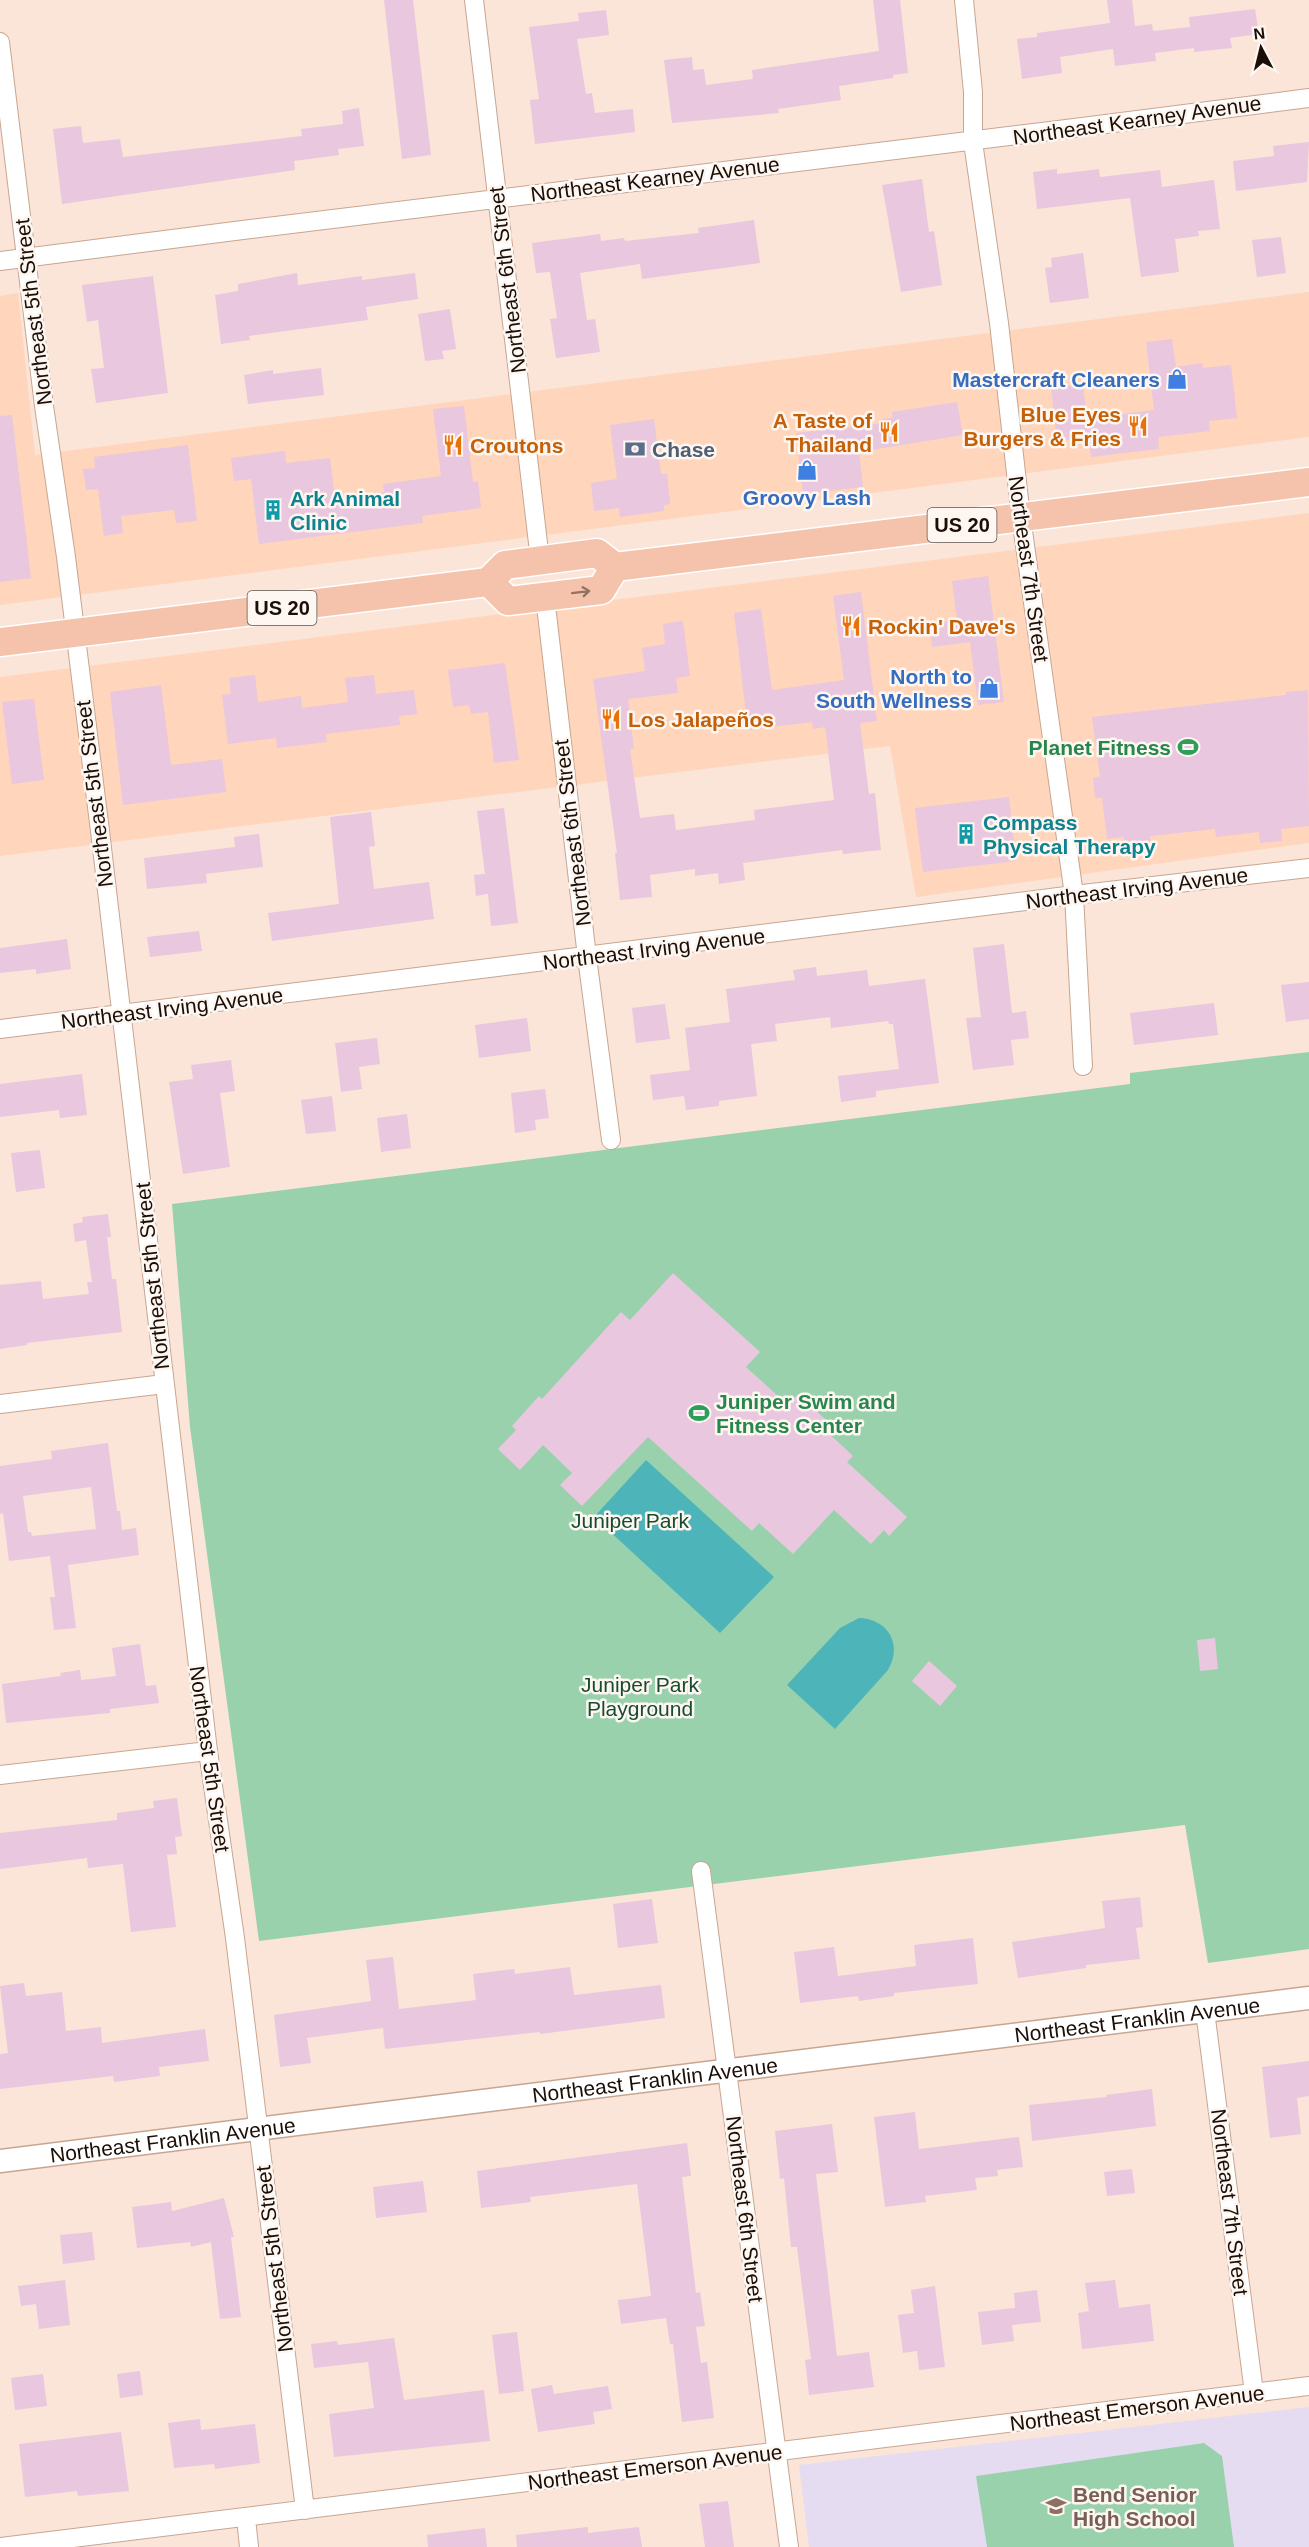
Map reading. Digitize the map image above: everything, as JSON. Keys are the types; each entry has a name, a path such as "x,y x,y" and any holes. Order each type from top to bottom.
{"main road":[{"name":"US 20","path":"615,567 1309,482"},
{"path":"597,553 615,567 601,590 545,597 508,601 489,582 505,565 597,553"},
{"name":"US 20","path":"0,642 489,582"}],"street":[{"name":"Northeast 6th Street","path":"474,0 540,561"},
{"name":"Northeast 7th Street","path":"964,0 973,92 974,142 999,323 1021,517 1035,600 1074,895 1083,1066"},
{"name":"Northeast 5th Street","path":"0,42 74,633 208,1751 235,1938 305,2510"},
{"name":"Northeast Kearney Avenue","path":"0,261 497,198 974,142 1309,98"},
{"name":"Northeast 6th Street","path":"545,597 611,1140"},
{"name":"Northeast Irving Avenue","path":"0,1029 1074,895 1309,868"},
{"path":"0,1404 164,1384"},
{"path":"0,1776 208,1751"},
{"name":"Northeast 6th Street","path":"701,1871 789,2547"},
{"name":"Northeast Franklin Avenue","path":"0,2161 1309,1998"},
{"name":"Northeast 7th Street","path":"1205,2011 1254,2393"},
{"name":"Northeast Emerson Avenue","path":"0,2547 1309,2386"},
{"path":"246,2518 249,2547"}],"shaded area":[{"path":"1309,292 1309,437 0,605 0,296 18,293 35,455"},
{"path":"1309,513 1309,843 916,897 890,746 0,856 0,677"},
{"name":"Bend Senior High School","path":"1309,2407 1309,2547 809,2547 799,2465"}],"green space":[{"name":"Juniper Park","path":"1309,1052 1309,1949 1208,1963 1185,1825 259,1941 190,1427 172,1204 1130,1084 1130,1073"},
{"path":"1204,2443 1222,2456 1234,2547 987,2547 976,2476"}],"water":[{"path":"646,1460 774,1577 720,1633 594,1517"},
{"path":"859,1618 869,1619 885,1628 893,1642 894,1651 888,1670 835,1729 787,1685 840,1628"}],"building":[{"path":"384,0 413,0 431,155 402,159"},
{"path":"873,0 900,0 908,73 893,75 893,78 839,86 841,100 778,109 779,113 672,123 664,60 692,57 693,70 704,69 706,85 753,79 752,70 879,51"},
{"path":"1107,0 1132,0 1135,26 1152,24 1153,31 1190,27 1189,17 1255,9 1259,34 1230,38 1232,48 1194,52 1194,48 1155,53 1156,61 1115,66 1113,49 1060,57 1062,73 1022,79 1017,39 1037,37 1037,33 1110,23"},
{"path":"606,10 609,35 577,39 586,94 592,93 595,113 633,109 635,132 535,144 530,100 539,99 529,27 579,21 578,13"},
{"path":"359,108 364,146 338,149 339,155 294,161 295,170 62,204 53,129 81,126 83,143 120,139 123,157 302,136 301,129 343,124 342,111"},
{"path":"1309,142 1307,182 1236,191 1233,161 1274,156 1273,146"},
{"path":"1057,169 1057,174 1099,169 1100,177 1160,170 1162,187 1214,180 1220,229 1198,231 1199,236 1175,239 1179,272 1141,277 1130,198 1037,209 1033,172"},
{"path":"922,179 929,232 934,231 942,285 901,292 882,185"},
{"path":"754,220 760,263 642,279 640,264 580,273 587,320 595,319 600,352 556,358 550,319 557,318 550,272 536,273 532,243 600,234 601,241 624,238 625,241 699,233 698,228"},
{"path":"1281,237 1286,273 1257,277 1252,240"},
{"path":"1083,253 1089,298 1050,303 1045,268 1052,267 1051,258"},
{"path":"297,273 298,285 362,276 362,280 415,273 418,299 366,307 368,320 249,336 250,340 221,344 215,295 238,291 238,284"},
{"path":"153,276 168,393 96,403 91,369 104,368 98,320 87,322 82,285"},
{"path":"450,309 456,349 442,351 444,359 425,361 418,314"},
{"path":"1172,339 1176,367 1202,363 1203,368 1231,365 1237,418 1209,421 1210,431 1158,437 1159,449 1091,457 1089,437 1057,441 1051,388 1083,384 1087,418 1154,410 1146,342"},
{"path":"321,368 324,395 248,404 244,375 273,370 273,374"},
{"path":"957,402 963,435 859,452 863,487 803,494 796,433 883,423 882,419 893,418 892,412"},
{"path":"464,406 473,482 478,481 481,508 422,516 423,523 259,544 251,479 234,481 231,458 285,451 286,463 330,458 335,498 384,492 383,484 441,476 433,409"},
{"path":"12,415 31,578 0,582 0,416"},
{"name":"Chase","path":"654,419 661,474 667,474 670,504 664,505 664,511 620,517 619,508 594,511 591,483 617,479 610,425"},
{"path":"188,445 197,521 176,523 174,510 121,516 123,533 104,536 98,489 86,490 83,469 95,468 94,457"},
{"path":"988,576 1004,702 978,705 970,642 932,647 929,623 957,620 952,581"},
{"path":"861,592 877,721 860,723 869,794 875,793 881,850 843,854 842,850 743,863 745,880 719,884 718,873 695,876 695,869 650,875 652,897 620,900 615,853 617,853 593,679 645,671 642,648 665,644 663,624 683,621 690,676 676,678 678,693 628,699 634,749 630,749 640,818 674,814 676,830 755,820 754,810 834,800 825,727 813,729 812,722 748,730 734,613 761,609 772,690 844,680 833,596"},
{"path":"505,663 519,760 494,763 488,712 471,714 469,705 453,707 448,670"},
{"path":"255,675 258,702 301,696 302,708 348,702 345,678 374,675 376,694 414,690 417,714 399,716 400,725 326,734 327,742 277,748 276,738 228,744 222,695 231,694 229,678"},
{"path":"161,685 171,765 222,759 226,792 123,805 110,692"},
{"name":"Planet Fitness","path":"1308,690 1309,826 1281,829 1282,841 1260,843 1259,832 1216,837 1215,829 1150,836 1151,847 1125,850 1124,837 1107,839 1102,798 1095,798 1093,778 1100,777 1092,717 1286,695 1286,692"},
{"path":"34,699 44,780 12,784 2,702"},
{"name":"Compass Physical Therapy","path":"1009,797 1016,861 923,872 915,808"},
{"path":"504,808 518,923 491,926 488,894 476,896 474,875 485,874 477,811"},
{"path":"371,812 375,846 369,847 374,889 429,882 434,919 272,941 268,913 339,904 330,817"},
{"path":"259,834 263,867 206,874 207,883 147,889 144,858 235,847 234,837"},
{"path":"199,931 202,951 150,957 147,937"},
{"path":"67,939 71,969 36,974 36,969 0,973 0,948"},
{"path":"1004,944 1012,1013 1026,1011 1029,1038 1011,1040 1014,1065 973,1070 966,1018 981,1017 973,948"},
{"path":"816,967 817,976 867,970 869,986 925,979 939,1083 876,1091 876,1097 841,1102 838,1076 899,1069 893,1024 889,1024 888,1021 831,1028 830,1017 775,1024 777,1041 751,1044 757,1096 719,1101 719,1106 686,1110 684,1096 653,1100 650,1075 690,1070 685,1028 730,1022 726,989 795,980 793,970"},
{"path":"1309,982 1309,1019 1286,1022 1281,985"},
{"path":"1214,1003 1218,1035 1134,1045 1130,1013"},
{"path":"665,1004 670,1039 636,1043 632,1008"},
{"path":"527,1018 531,1051 479,1058 475,1025"},
{"path":"377,1038 380,1064 359,1067 362,1089 341,1092 335,1043"},
{"path":"231,1060 235,1091 220,1093 230,1167 183,1174 169,1082 193,1079 191,1065"},
{"path":"82,1074 87,1115 60,1118 59,1110 0,1117 0,1084"},
{"path":"545,1089 549,1118 535,1120 536,1130 515,1133 511,1093"},
{"path":"332,1096 336,1131 306,1134 301,1100"},
{"path":"407,1114 411,1148 381,1152 377,1118"},
{"path":"40,1150 45,1188 16,1192 11,1153"},
{"path":"108,1214 111,1237 107,1237 112,1279 116,1279 122,1332 27,1343 27,1345 0,1349 0,1285 41,1281 43,1299 89,1294 87,1282 92,1282 86,1240 75,1242 73,1224 83,1222 82,1217"},
{"name":"Juniper Swim and Fitness Center","path":"673,1273 760,1352 746,1367 788,1405 798,1394 825,1419 820,1425 853,1456 847,1462 907,1517 889,1536 884,1530 871,1544 834,1510 793,1554 759,1523 752,1531 648,1437 582,1506 560,1485 572,1473 543,1445 520,1470 498,1449 516,1430 512,1426 539,1396 542,1399 621,1312 630,1320"},
{"path":"108,1443 117,1511 120,1511 122,1530 136,1528 139,1555 68,1565 76,1628 54,1630 50,1597 55,1597 50,1556 9,1561 3,1513 0,1514 0,1466 52,1459 51,1451","holes":["91,1487 96,1529 32,1536 31,1532 28,1532 23,1496"]},
{"path":"1215,1638 1218,1669 1200,1671 1197,1640"},
{"path":"140,1644 146,1686 156,1685 159,1703 110,1709 110,1713 6,1723 2,1684 61,1676 60,1673 80,1670 81,1680 116,1676 112,1648"},
{"path":"929,1661 957,1686 940,1706 912,1681"},
{"path":"177,1798 182,1836 175,1837 177,1854 167,1855 176,1927 131,1932 123,1864 88,1868 87,1858 0,1869 0,1833 117,1820 117,1813 154,1808 153,1801"},
{"path":"1140,1897 1143,1927 1136,1928 1140,1959 1086,1965 1086,1968 1018,1978 1012,1942 1105,1928 1102,1901"},
{"path":"652,1899 658,1943 618,1948 613,1904"},
{"path":"973,1938 978,1984 894,1993 894,1996 859,2001 858,1996 800,2003 794,1952 834,1947 838,1976 916,1966 914,1945"},
{"path":"393,1957 399,2009 476,2000 473,1974 514,1969 515,1974 570,1967 574,1995 661,1985 665,2018 540,2034 540,2032 385,2049 383,2028 307,2038 311,2063 280,2067 274,2015 371,2001 366,1960"},
{"path":"24,1983 26,1996 62,1992 66,2031 101,2027 102,2043 205,2029 209,2061 159,2067 160,2076 114,2082 113,2076 0,2089 0,2054 8,2053 0,1986"},
{"path":"1309,2061 1309,2096 1297,2098 1301,2134 1270,2138 1262,2067"},
{"path":"1152,2089 1156,2126 1032,2141 1029,2105 1107,2097 1106,2095"},
{"path":"915,2112 919,2149 1019,2137 1023,2167 997,2170 998,2176 975,2178 977,2190 925,2196 926,2202 885,2207 874,2117"},
{"path":"832,2124 838,2172 816,2174 837,2356 869,2352 874,2387 809,2395 805,2360 811,2359 797,2247 791,2247 784,2178 780,2179 775,2131"},
{"path":"687,2143 691,2176 682,2177 696,2293 700,2292 705,2326 696,2327 701,2363 707,2362 714,2418 682,2422 673,2344 670,2344 666,2318 621,2324 618,2300 651,2296 637,2184 530,2197 531,2202 481,2208 477,2171"},
{"path":"1132,2169 1135,2193 1107,2196 1104,2172"},
{"path":"423,2181 427,2212 376,2218 373,2187"},
{"path":"224,2198 234,2237 231,2237 241,2317 220,2319 211,2242 191,2247 190,2242 137,2248 132,2207 171,2202 172,2211"},
{"path":"92,2232 95,2260 63,2264 60,2235"},
{"path":"65,2280 70,2325 39,2329 36,2304 21,2306 18,2286"},
{"path":"1115,2280 1119,2308 1150,2304 1154,2341 1082,2349 1078,2313 1089,2311 1085,2283"},
{"path":"935,2286 945,2367 919,2370 917,2351 903,2353 898,2315 914,2313 911,2290"},
{"path":"1037,2290 1041,2322 1012,2325 1014,2341 982,2345 978,2312 1015,2308 1014,2293"},
{"path":"517,2332 524,2391 499,2394 492,2335"},
{"path":"394,2338 404,2400 484,2390 490,2441 334,2457 329,2414 374,2408 368,2362 314,2368 311,2344 337,2341 338,2345"},
{"path":"140,2371 143,2395 120,2398 117,2374"},
{"path":"43,2374 47,2406 15,2410 11,2378"},
{"path":"552,2385 554,2394 608,2386 612,2409 593,2412 595,2424 538,2432 531,2389"},
{"path":"200,2419 201,2430 255,2424 260,2463 215,2469 214,2464 174,2468 168,2423"},
{"path":"121,2432 129,2491 78,2496 77,2491 25,2497 19,2444"},
{"path":"728,2501 734,2547 705,2547 699,2504"},
{"path":"588,2527 588,2533 639,2527 642,2547 517,2547 516,2535"},
{"path":"485,2528 487,2547 428,2547 427,2535"}],"place":[{"name":"Mastercraft Cleaners","path":"1177,379"},
{"name":"Blue Eyes Burgers & Fries","path":"1138,426"},
{"name":"A Taste of Thailand","path":"889,432"},
{"name":"Croutons","path":"453,445"},
{"name":"Chase","path":"635,449"},
{"name":"Groovy Lash","path":"807,470"},
{"name":"Ark Animal Clinic","path":"273,510"},
{"name":"Rockin' Dave's","path":"851,626"},
{"name":"North to South Wellness","path":"989,688"},
{"name":"Los Jalapeños","path":"611,719"},
{"name":"Planet Fitness","path":"1188,747"},
{"name":"Compass Physical Therapy","path":"966,834"},
{"name":"Juniper Swim and Fitness Center","path":"699,1413"},
{"name":"Bend Senior High School","path":"1056,2506"}],"park label":[{"name":"Juniper Park Playground","path":"640,1696"}]}
